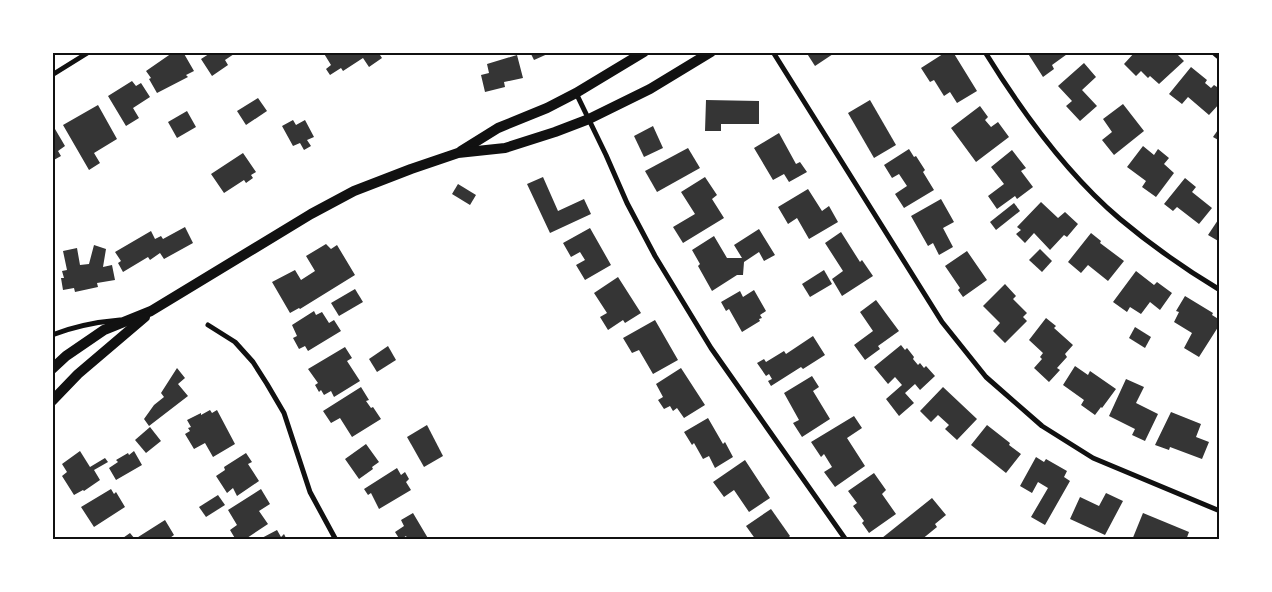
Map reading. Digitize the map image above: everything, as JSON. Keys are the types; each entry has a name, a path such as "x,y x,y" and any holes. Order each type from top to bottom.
{"main road":[{"path":"458,153 498,128 547,108 576,93 644,52"},
{"path":"52,368 104,330 151,311 311,214 354,191 458,153 505,148 556,132 589,119 650,89 711,52"},
{"path":"52,401 78,374 151,311"}],"street":[{"path":"52,75 89,52"},
{"path":"773,52 942,322 986,377 1042,426 1093,458 1220,511"},
{"path":"985,52 1040,132 1078,177 1119,218 1162,252 1220,290"},
{"path":"1213,52 1220,58"},
{"path":"576,93 631,210 655,256 717,356 846,540"},
{"path":"52,335 94,322 131,319"},
{"path":"208,325 235,342 253,362 267,384 284,413 310,492 336,540"}],"building":[{"path":"178,52 183,52 194,71 186,75 188,77 157,93 146,71 172,53 174,55"},
{"path":"212,52 237,52 225,60 228,65 212,76 201,59"},
{"path":"323,52 378,52 382,58 369,67 363,58 343,71 341,68 330,75 326,69 331,65"},
{"path":"530,52 552,52 534,60"},
{"path":"806,52 836,52 815,66"},
{"path":"946,52 953,52 977,91 957,103 950,92 944,96 934,80 930,82 921,68"},
{"path":"1027,52 1070,52 1052,65 1054,69 1043,77"},
{"path":"1135,52 1164,52 1166,55 1169,52 1175,52 1184,61 1159,84 1150,76 1148,78 1141,71 1136,76 1124,64"},
{"path":"517,55 523,78 504,82 505,87 485,92 481,75 489,73 487,64"},
{"path":"1084,63 1096,77 1082,90 1097,106 1080,121 1066,106 1072,101 1058,86"},
{"path":"1191,67 1207,80 1205,83 1211,88 1214,85 1220,89 1220,103 1209,115 1188,97 1182,104 1169,94"},
{"path":"132,81 136,86 141,83 150,97 133,108 139,118 126,126 108,96"},
{"path":"258,98 267,111 246,125 237,111"},
{"path":"706,100 759,101 759,124 721,124 721,131 705,131"},
{"path":"870,100 896,145 874,158 848,113"},
{"path":"1123,104 1144,131 1114,155 1102,140 1112,132 1103,119"},
{"path":"98,105 117,139 94,153 100,163 89,170 63,125"},
{"path":"980,106 988,117 985,120 991,127 998,122 1009,137 976,162 951,128"},
{"path":"187,111 196,127 177,138 168,122"},
{"path":"293,120 296,125 305,120 314,137 307,140 311,146 304,150 300,143 293,146 282,126"},
{"path":"653,126 663,148 644,157 634,136"},
{"path":"1220,127 1220,141 1213,137"},
{"path":"55,129 65,146 58,151 61,156 52,161 52,130"},
{"path":"779,133 796,164 800,162 807,172 789,182 784,174 773,180 754,148"},
{"path":"1143,146 1154,155 1158,149 1169,158 1164,164 1174,173 1156,197 1142,187 1146,181 1127,167"},
{"path":"688,148 700,168 657,192 645,171"},
{"path":"909,149 925,170 923,172 934,190 904,208 895,194 907,186 899,174 892,178 884,165"},
{"path":"1012,150 1026,168 1021,171 1033,187 1017,199 1015,196 997,209 988,196 1004,184 991,167"},
{"path":"243,153 256,172 251,175 253,178 246,183 244,180 224,193 211,174"},
{"path":"543,177 558,211 584,199 591,214 550,233 527,184"},
{"path":"705,177 717,195 712,199 724,218 683,243 673,227 695,214 681,192"},
{"path":"1185,178 1196,187 1192,192 1212,208 1199,224 1177,207 1173,211 1164,204"},
{"path":"458,184 476,195 470,205 452,194"},
{"path":"808,189 822,211 829,206 838,222 809,239 797,218 788,224 778,207"},
{"path":"941,199 954,222 943,228 953,247 939,255 933,243 928,246 911,216"},
{"path":"1041,202 1058,218 1065,212 1078,224 1067,237 1064,235 1050,250 1034,233 1025,243 1016,234 1021,230 1017,227"},
{"path":"1014,203 1020,211 996,230 990,222"},
{"path":"1220,217 1220,242 1208,235"},
{"path":"185,227 193,243 164,259 160,253 150,260 148,257 123,272 118,263 121,261 115,252 151,231 155,239 161,236 163,239"},
{"path":"590,228 611,265 585,280 576,265 585,260 580,252 571,257 563,243"},
{"path":"759,229 775,255 764,261 759,252 744,262 743,275 737,275 712,291 698,266 700,264 692,250 714,236 727,258 742,258 734,245"},
{"path":"841,232 860,262 862,260 873,276 842,296 832,279 843,271 825,243"},
{"path":"1091,233 1101,241 1100,243 1124,261 1108,281 1088,265 1081,273 1068,262"},
{"path":"326,244 331,249 337,245 355,275 300,309 290,313 272,282 295,270 301,280 315,271 306,256"},
{"path":"94,245 106,249 103,267 112,265 115,280 97,283 98,287 75,292 74,288 63,290 61,278 64,278 62,271 67,270 63,251 77,248 80,265 89,264"},
{"path":"1040,249 1052,261 1042,272 1029,260"},
{"path":"967,251 987,280 963,297 958,290 960,288 945,266"},
{"path":"824,270 832,284 810,297 802,284"},
{"path":"1136,271 1154,285 1157,282 1172,293 1160,310 1150,302 1141,314 1130,307 1127,312 1113,302"},
{"path":"618,277 641,313 625,323 623,320 608,330 600,317 607,313 594,293"},
{"path":"1005,284 1016,296 1013,299 1027,313 1023,317 1027,321 1005,343 993,331 1000,323 983,306"},
{"path":"355,289 363,302 339,316 331,303"},
{"path":"754,290 766,311 760,315 762,318 759,319 760,321 742,332 729,309 726,311 721,302 740,291 743,297"},
{"path":"1185,296 1213,313 1212,315 1220,320 1220,324 1199,357 1184,348 1192,333 1174,322 1179,312 1176,311"},
{"path":"876,300 899,331 878,346 880,349 865,360 854,345 873,331 860,312"},
{"path":"314,311 316,315 322,312 329,323 334,320 341,331 308,351 305,346 299,349 293,338 297,336 292,325"},
{"path":"1046,318 1073,345 1065,354 1067,357 1057,368 1060,370 1049,382 1034,368 1042,359 1040,357 1043,353 1029,340"},
{"path":"655,320 678,360 653,374 639,350 632,353 623,338"},
{"path":"1135,327 1151,337 1145,348 1129,338"},
{"path":"813,336 825,355 803,369 801,367 771,386 768,381 772,379 769,374 766,376 757,363 764,359 766,362 784,351 786,354"},
{"path":"901,345 905,350 907,348 918,365 920,363 924,368 926,366 935,376 920,390 915,384 905,393 914,403 899,416 886,399 902,385 895,377 888,384 874,367"},
{"path":"388,346 396,360 377,372 369,359"},
{"path":"345,347 352,358 347,361 360,381 334,397 331,391 324,395 321,390 319,392 315,385 318,383 308,369"},
{"path":"1075,366 1088,375 1090,371 1116,389 1095,415 1081,405 1084,400 1063,385"},
{"path":"177,368 185,378 178,384 188,396 149,426 144,419 154,405 164,397 161,393"},
{"path":"681,368 705,405 684,418 677,408 673,411 670,406 664,409 658,400 663,397 656,384"},
{"path":"812,376 819,387 813,391 830,419 802,437 793,423 799,420 784,393"},
{"path":"1126,379 1144,387 1136,403 1158,414 1145,441 1132,435 1135,429 1109,416"},
{"path":"361,387 369,400 366,401 371,408 373,407 381,419 352,437 340,418 331,423 323,411"},
{"path":"943,387 977,419 957,440 945,429 949,425 938,415 931,422 920,411"},
{"path":"210,410 212,413 217,410 235,444 213,457 205,443 194,449 185,434 190,431 188,428 191,427 187,420"},
{"path":"1171,412 1201,424 1196,437 1209,442 1202,459 1170,447 1169,450 1155,445"},
{"path":"854,416 862,428 847,438 865,466 835,487 824,472 832,467 824,454 821,457 811,442"},
{"path":"708,418 733,457 715,468 709,456 703,459 694,443 692,445 684,432"},
{"path":"427,425 443,456 424,467 407,437"},
{"path":"987,425 1021,454 1006,473 971,445"},
{"path":"150,427 161,441 146,453 135,440"},
{"path":"366,444 379,462 359,479 345,459"},
{"path":"80,451 90,467 105,458 108,462 94,470 100,480 84,491 74,495 62,476 67,472 62,464"},
{"path":"134,451 142,465 116,480 109,468 118,462 116,460"},
{"path":"246,453 252,462 248,464 259,481 237,496 233,488 227,493 216,476 225,470 224,467"},
{"path":"1036,457 1044,462 1046,459 1067,471 1064,477 1070,481 1045,525 1031,517 1048,488 1038,482 1032,493 1020,486"},
{"path":"745,460 770,498 749,512 734,490 724,497 713,482"},
{"path":"397,468 401,475 405,472 409,479 406,482 411,490 379,509 371,493 368,495 364,489"},
{"path":"874,473 886,490 882,494 896,514 869,533 862,523 864,521 853,506 857,503 848,491"},
{"path":"111,489 114,494 116,492 125,507 94,527 81,507"},
{"path":"261,489 270,504 259,511 268,524 244,540 236,540 230,530 237,525 228,510"},
{"path":"1106,493 1123,501 1105,535 1070,519 1080,497 1099,506"},
{"path":"218,495 225,505 206,517 199,507"},
{"path":"932,498 946,515 935,524 937,527 921,540 883,540 882,538"},
{"path":"771,509 790,536 786,540 756,540 746,526"},
{"path":"413,513 429,540 408,540 406,536 400,540 395,532 404,526 401,520"},
{"path":"1143,513 1189,532 1186,540 1132,540"},
{"path":"165,520 174,535 167,540 120,540 130,533 135,539"},
{"path":"277,530 281,537 284,534 287,540 258,540"}]}
